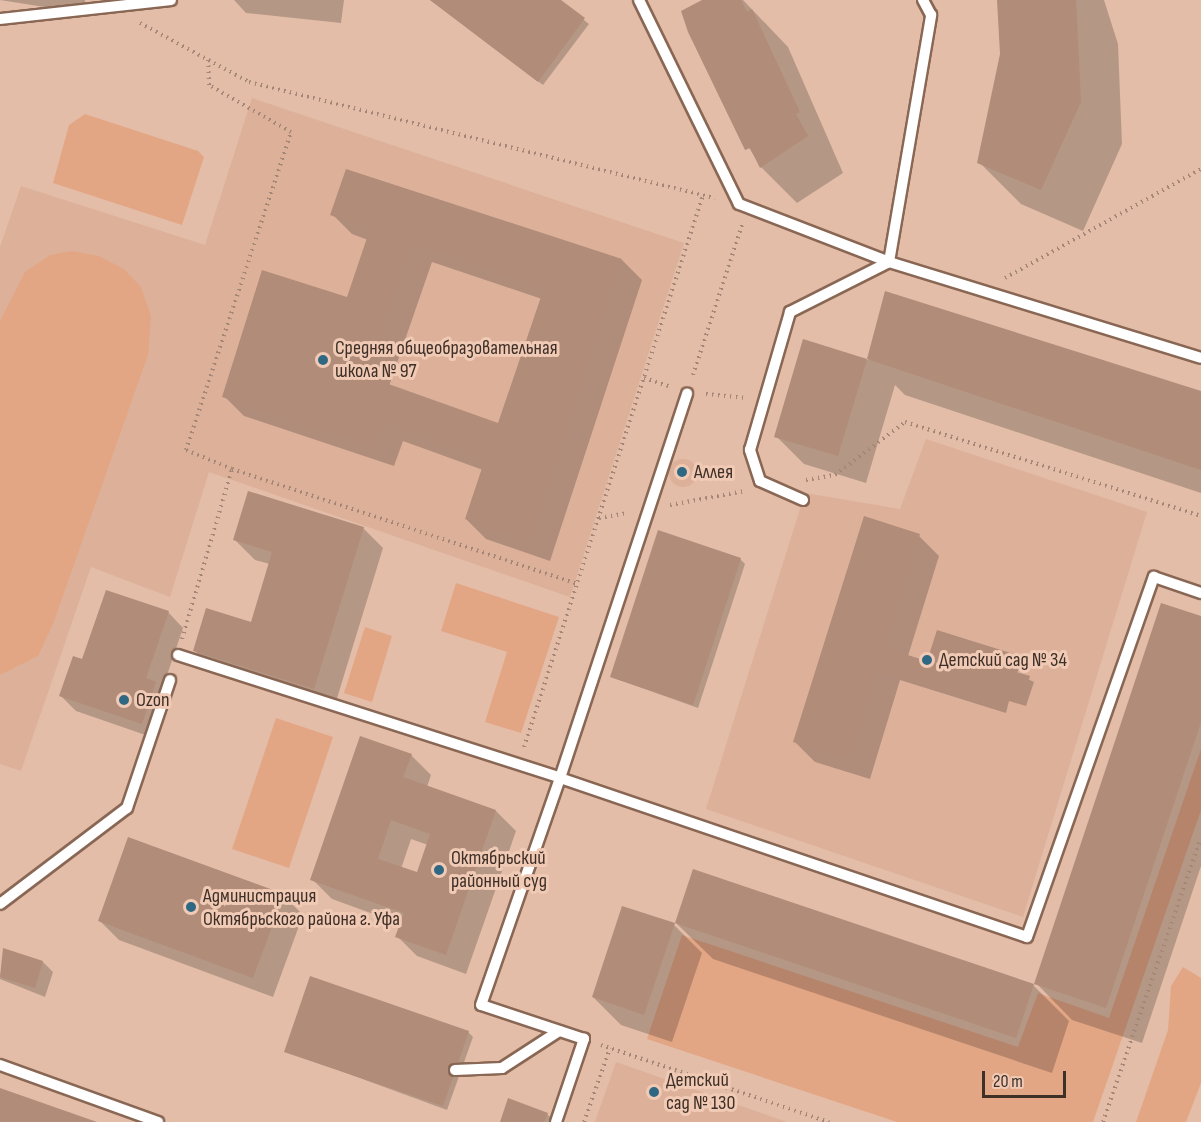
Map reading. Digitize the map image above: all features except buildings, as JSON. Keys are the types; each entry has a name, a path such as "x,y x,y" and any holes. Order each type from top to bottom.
{"lane":[{"path":"0,19 171,0"},
{"path":"639,0 743,206 888,262 1201,358"},
{"path":"888,262 931,15 923,0"},
{"path":"803,500 769,487 753,471 750,454 790,312 888,262"},
{"path":"556,1122 584,1039 481,1005 560,778 687,393"},
{"path":"177,655 560,778 1027,937 1154,577 1201,592"},
{"path":"0,904 127,808 170,680"},
{"path":"455,1070 502,1068 559,1031"},
{"path":"0,1065 158,1122"}],"path":[{"path":"110,7 249,82 743,206 687,393"},
{"path":"208,59 209,85 291,132 186,450 232,469 577,584"},
{"path":"983,291 1201,169"},
{"path":"519,765 703,195"},
{"path":"644,378 687,393 765,400"},
{"path":"802,481 835,475 905,422 1201,516"},
{"path":"177,655 232,469"},
{"path":"598,518 769,487"},
{"path":"1103,1122 1201,838"},
{"path":"584,1039 829,1122"},
{"path":"584,1122 610,1048"}],"shaded area":[{"name":"Средняя общеобразовательная школа № 97","path":"252,98 684,243 570,597 209,472 170,597 91,567 21,771 0,764 0,247 21,186 205,245"},
{"path":"85,114 198,151 204,157 182,225 53,183 69,125"},
{"path":"72,251 99,256 124,269 141,287 151,316 148,355 53,624 38,656 0,675 0,321 25,272 50,255"},
{"name":"Детский сад № 34","path":"926,439 1147,512 1023,917 706,809 805,493 900,509"},
{"path":"683,459 693,463 697,473 693,483 683,487 673,483 669,473 673,463"},
{"path":"456,583 559,617 521,733 485,722 507,652 441,631"},
{"path":"365,627 392,636 372,702 344,693"},
{"path":"276,718 333,737 289,868 232,849"},
{"path":"1201,749 1201,810 1093,1122 897,1122 647,1039 682,935 1018,1047 1038,993 1109,1018"},
{"path":"1183,967 1201,978 1201,1083 1186,1122 1136,1122 1168,1030 1171,986"},
{"name":"Детский сад № 130","path":"616,1062 787,1122 595,1122"}],"place":[{"name":"Средняя общеобразовательная школа № 97","path":"323,360"},
{"name":"Аллея","path":"682,472"},
{"name":"Детский сад № 34","path":"927,660"},
{"name":"Ozon","path":"124,700"},
{"name":"Октябрьский районный суд","path":"439,870"},
{"name":"Администрация Октябрьского района г. Уфа","path":"191,907"},
{"name":"Детский сад № 130","path":"654,1092"}]}
